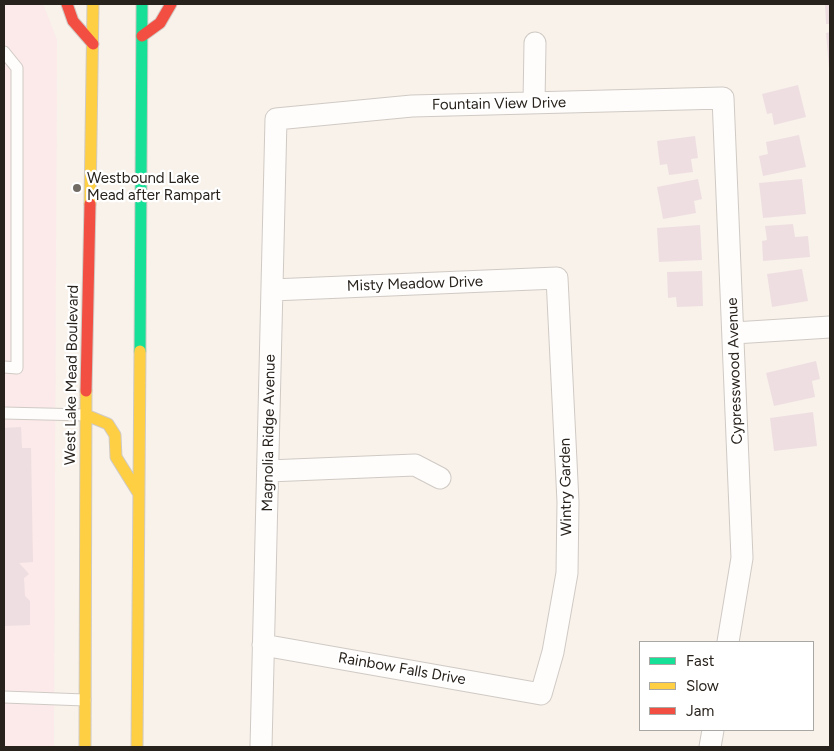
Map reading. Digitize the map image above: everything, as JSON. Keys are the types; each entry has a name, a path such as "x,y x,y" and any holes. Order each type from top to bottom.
{"main road":[{"path":"67,4 73,21 92,44"},
{"name":"West Lake Mead Boulevard","path":"85,747 86,415 93,4"},
{"path":"137,747 142,4"},
{"path":"142,36 160,23 171,4"},
{"path":"86,415 108,424 115,434 116,457 140,494"}],"street":[{"path":"534,103 535,43"},
{"name":"Fountain View Drive","path":"276,119 412,106 723,98"},
{"name":"Cypresswood Avenue","path":"723,98 742,558 728,641"},
{"name":"Magnolia Ridge Avenue","path":"261,747 276,119"},
{"name":"Misty Meadow Drive","path":"272,290 557,278"},
{"name":"Wintry Garden","path":"541,694 553,652 566,573 568,502 557,278"},
{"path":"734,334 830,327"},
{"path":"268,471 415,465 440,478"},
{"name":"Rainbow Falls Drive","path":"264,645 541,694"},
{"path":"710,747 713,731"}],"lane":[{"path":"4,52 17,68 17,368 4,367"},
{"path":"4,413 86,415"},
{"path":"4,697 84,700"}],"shaded area":[{"path":"4,4 41,4 44,6 57,40 54,747 4,747"}],"building":[{"path":"825,4 830,4 830,24 826,24"},
{"path":"830,32 830,68 829,68 826,33"},
{"path":"798,85 806,117 774,125 772,113 767,114 762,94"},
{"path":"799,135 806,167 763,176 759,156 768,154 766,142"},
{"path":"695,136 698,158 691,159 693,172 669,175 667,164 660,165 657,141"},
{"path":"698,179 702,199 694,201 696,213 663,219 657,187"},
{"path":"802,179 806,214 763,218 759,183"},
{"path":"793,224 795,237 808,236 810,257 763,261 762,241 767,240 765,226"},
{"path":"700,225 702,260 659,262 657,228"},
{"path":"802,269 808,301 772,307 767,274"},
{"path":"702,271 703,306 677,307 676,297 668,298 667,272"},
{"path":"816,361 820,379 812,381 815,397 774,406 766,373"},
{"path":"813,412 817,446 774,451 770,418"},
{"path":"21,427 22,448 31,448 33,562 19,563 29,574 24,578 25,596 30,601 30,625 4,626 4,428"}],"traffic: fast":[{"path":"140,351 142,4"}],"traffic: slow":[{"path":"90,204 93,4"},
{"path":"137,747 140,351"},
{"path":"85,747 86,391"},
{"path":"86,415 108,424 115,435 116,457 139,494"}],"traffic: jam":[{"path":"67,4 73,21 93,44"},
{"path":"142,36 160,23 171,4"},
{"path":"86,391 90,204"}],"place":[{"name":"Westbound Lake Mead after Rampart","path":"77,188"}]}
